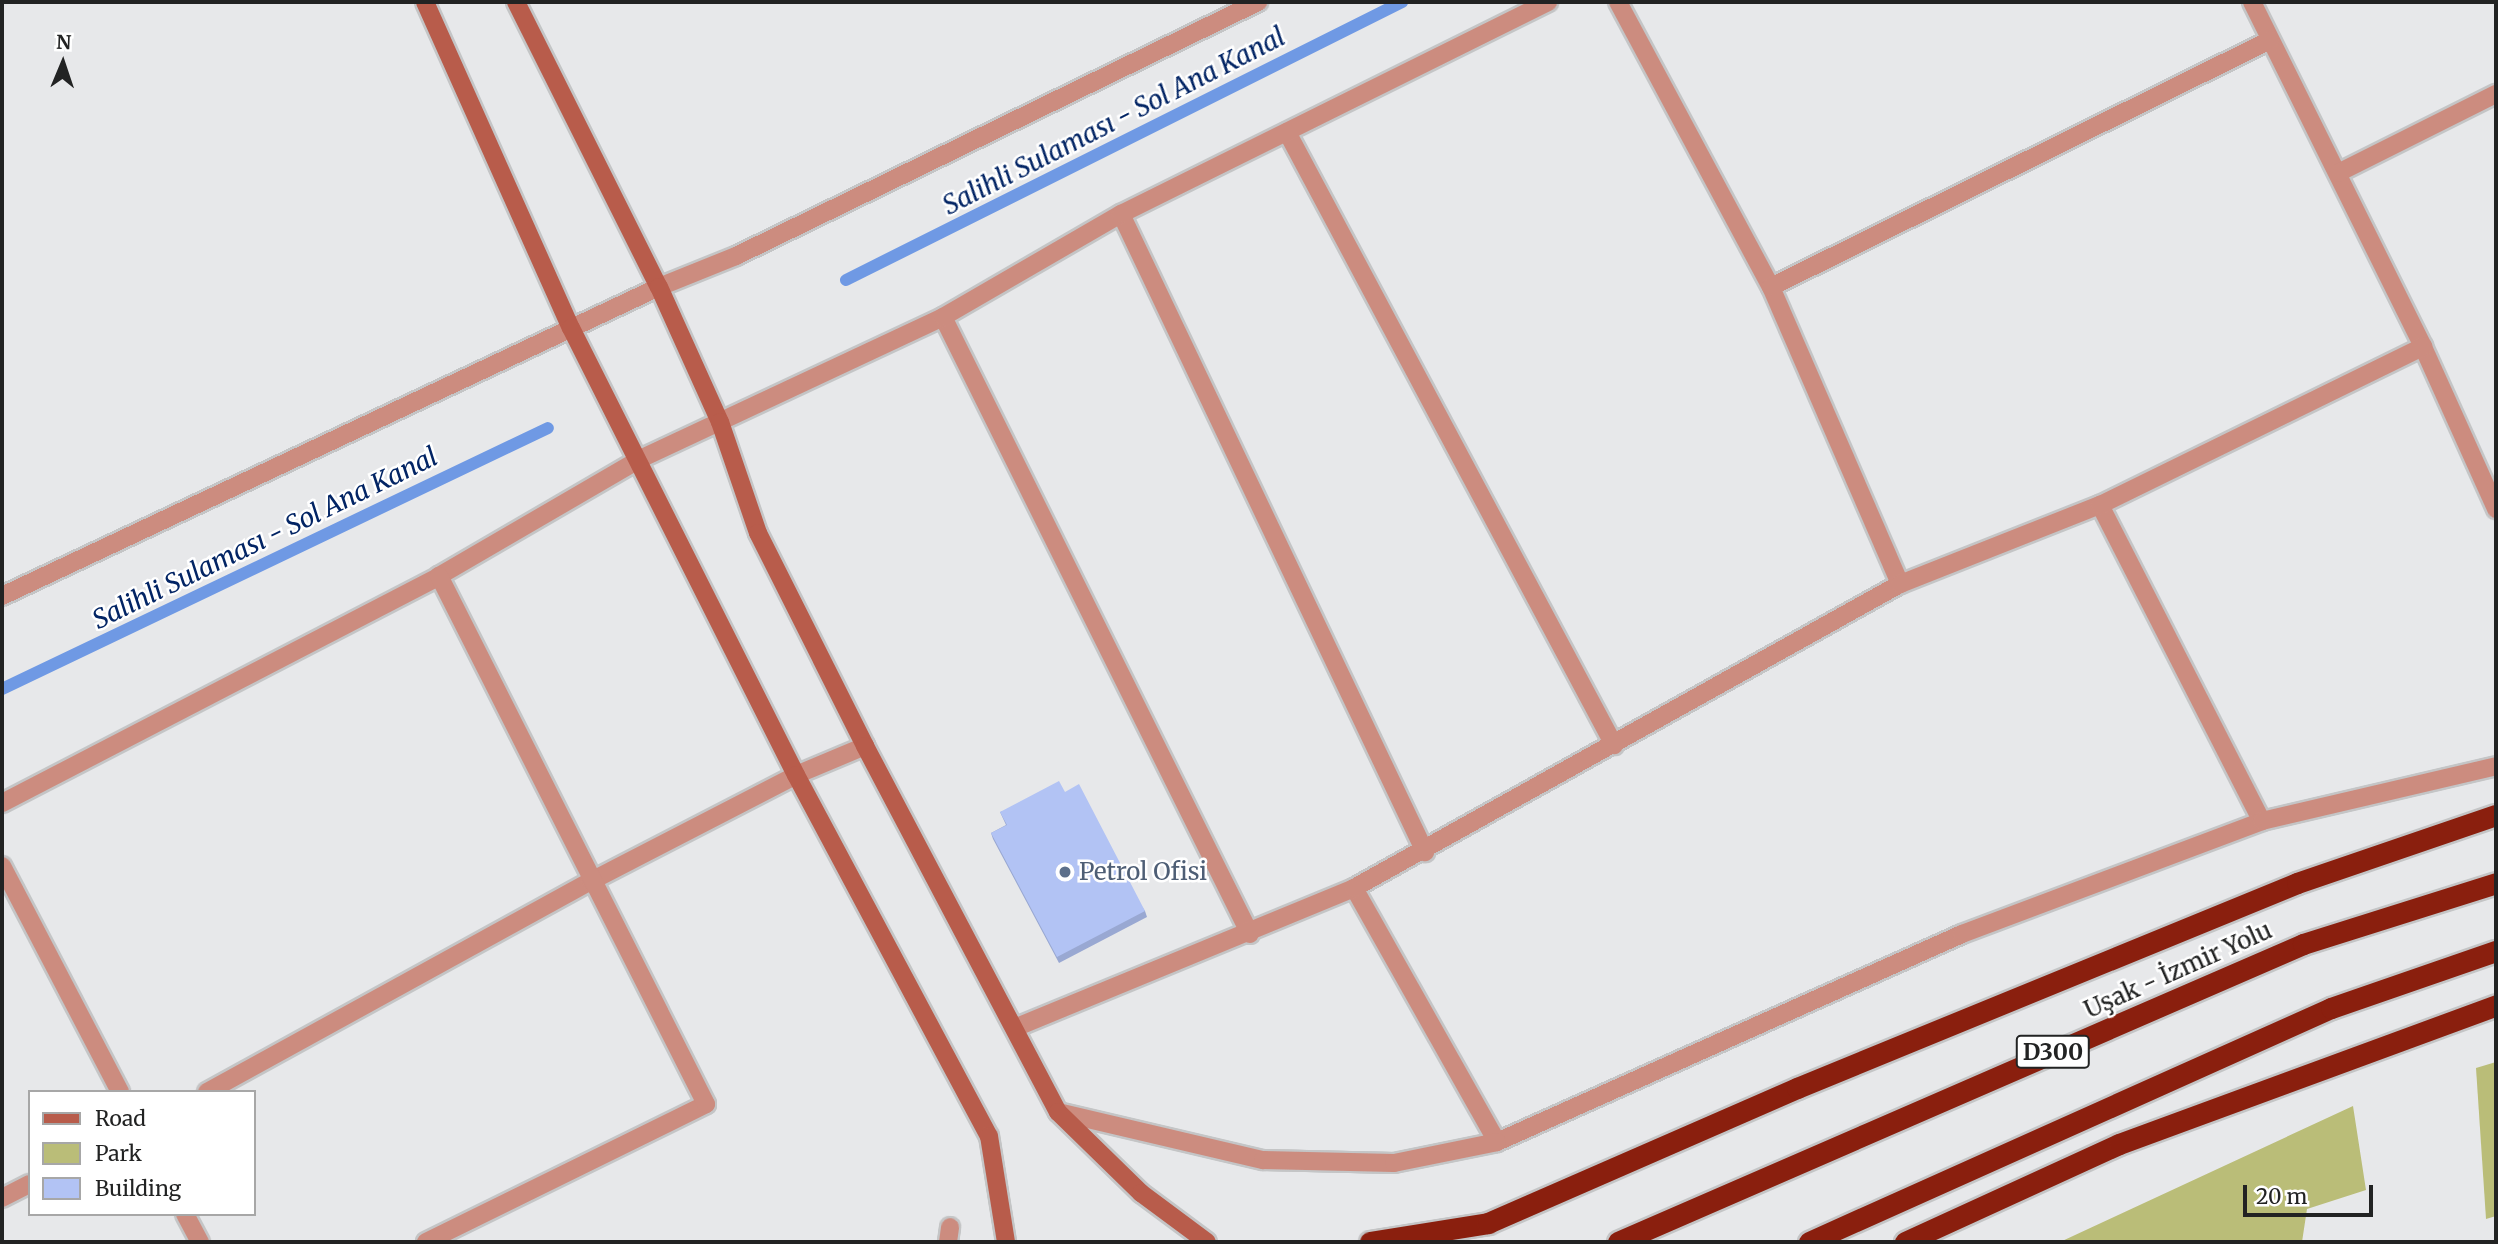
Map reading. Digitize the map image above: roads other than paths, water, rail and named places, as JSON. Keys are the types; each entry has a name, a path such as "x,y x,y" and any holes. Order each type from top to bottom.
{"highway":[{"path":"1370,1242 1488,1223 1797,1088 2297,883 2496,815"},
{"name":"Uşak - İzmir Yolu","path":"1618,1242 2303,944 2496,883"},
{"path":"1809,1242 2331,1008 2496,951"},
{"path":"1905,1242 2119,1144 2496,1005"}],"street":[{"path":"425,2 571,328 640,459 796,775 989,1136 1006,1242"},
{"path":"516,2 659,286 720,422 758,533 864,746 1017,1027 1058,1112 1141,1193 1207,1242"},
{"path":"2,596 659,286 736,256 1258,2"},
{"path":"2,803 439,576 640,459 943,317 1121,214 1548,2"},
{"path":"1618,2 1771,287 1900,584"},
{"path":"2252,2 2423,347 2496,509"},
{"path":"1771,287 2270,40"},
{"path":"2338,173 2496,94"},
{"path":"1287,131 1614,746"},
{"path":"1121,214 1424,852"},
{"path":"943,317 1250,934"},
{"path":"1017,1027 1250,934 1354,888 1424,852 1900,584 2100,505 2423,347"},
{"path":"2100,505 2262,821"},
{"path":"426,1242 706,1104 439,576"},
{"path":"211,1090 591,881 796,775 864,746"},
{"path":"1058,1112 1263,1160 1394,1163 1497,1142 1962,934 2262,821 2496,766"},
{"path":"2,866 119,1090"},
{"path":"1354,888 1497,1142"},
{"path":"2,1198 28,1185"},
{"path":"186,1216 200,1242"}],"waterway":[{"name":"Salihli Sulaması - Sol Ana Kanal","path":"846,280 1402,2"},
{"name":"Salihli Sulaması - Sol Ana Kanal","path":"2,689 548,428"}],"place":[{"name":"Petrol Ofisi","path":"1065,872"}]}
